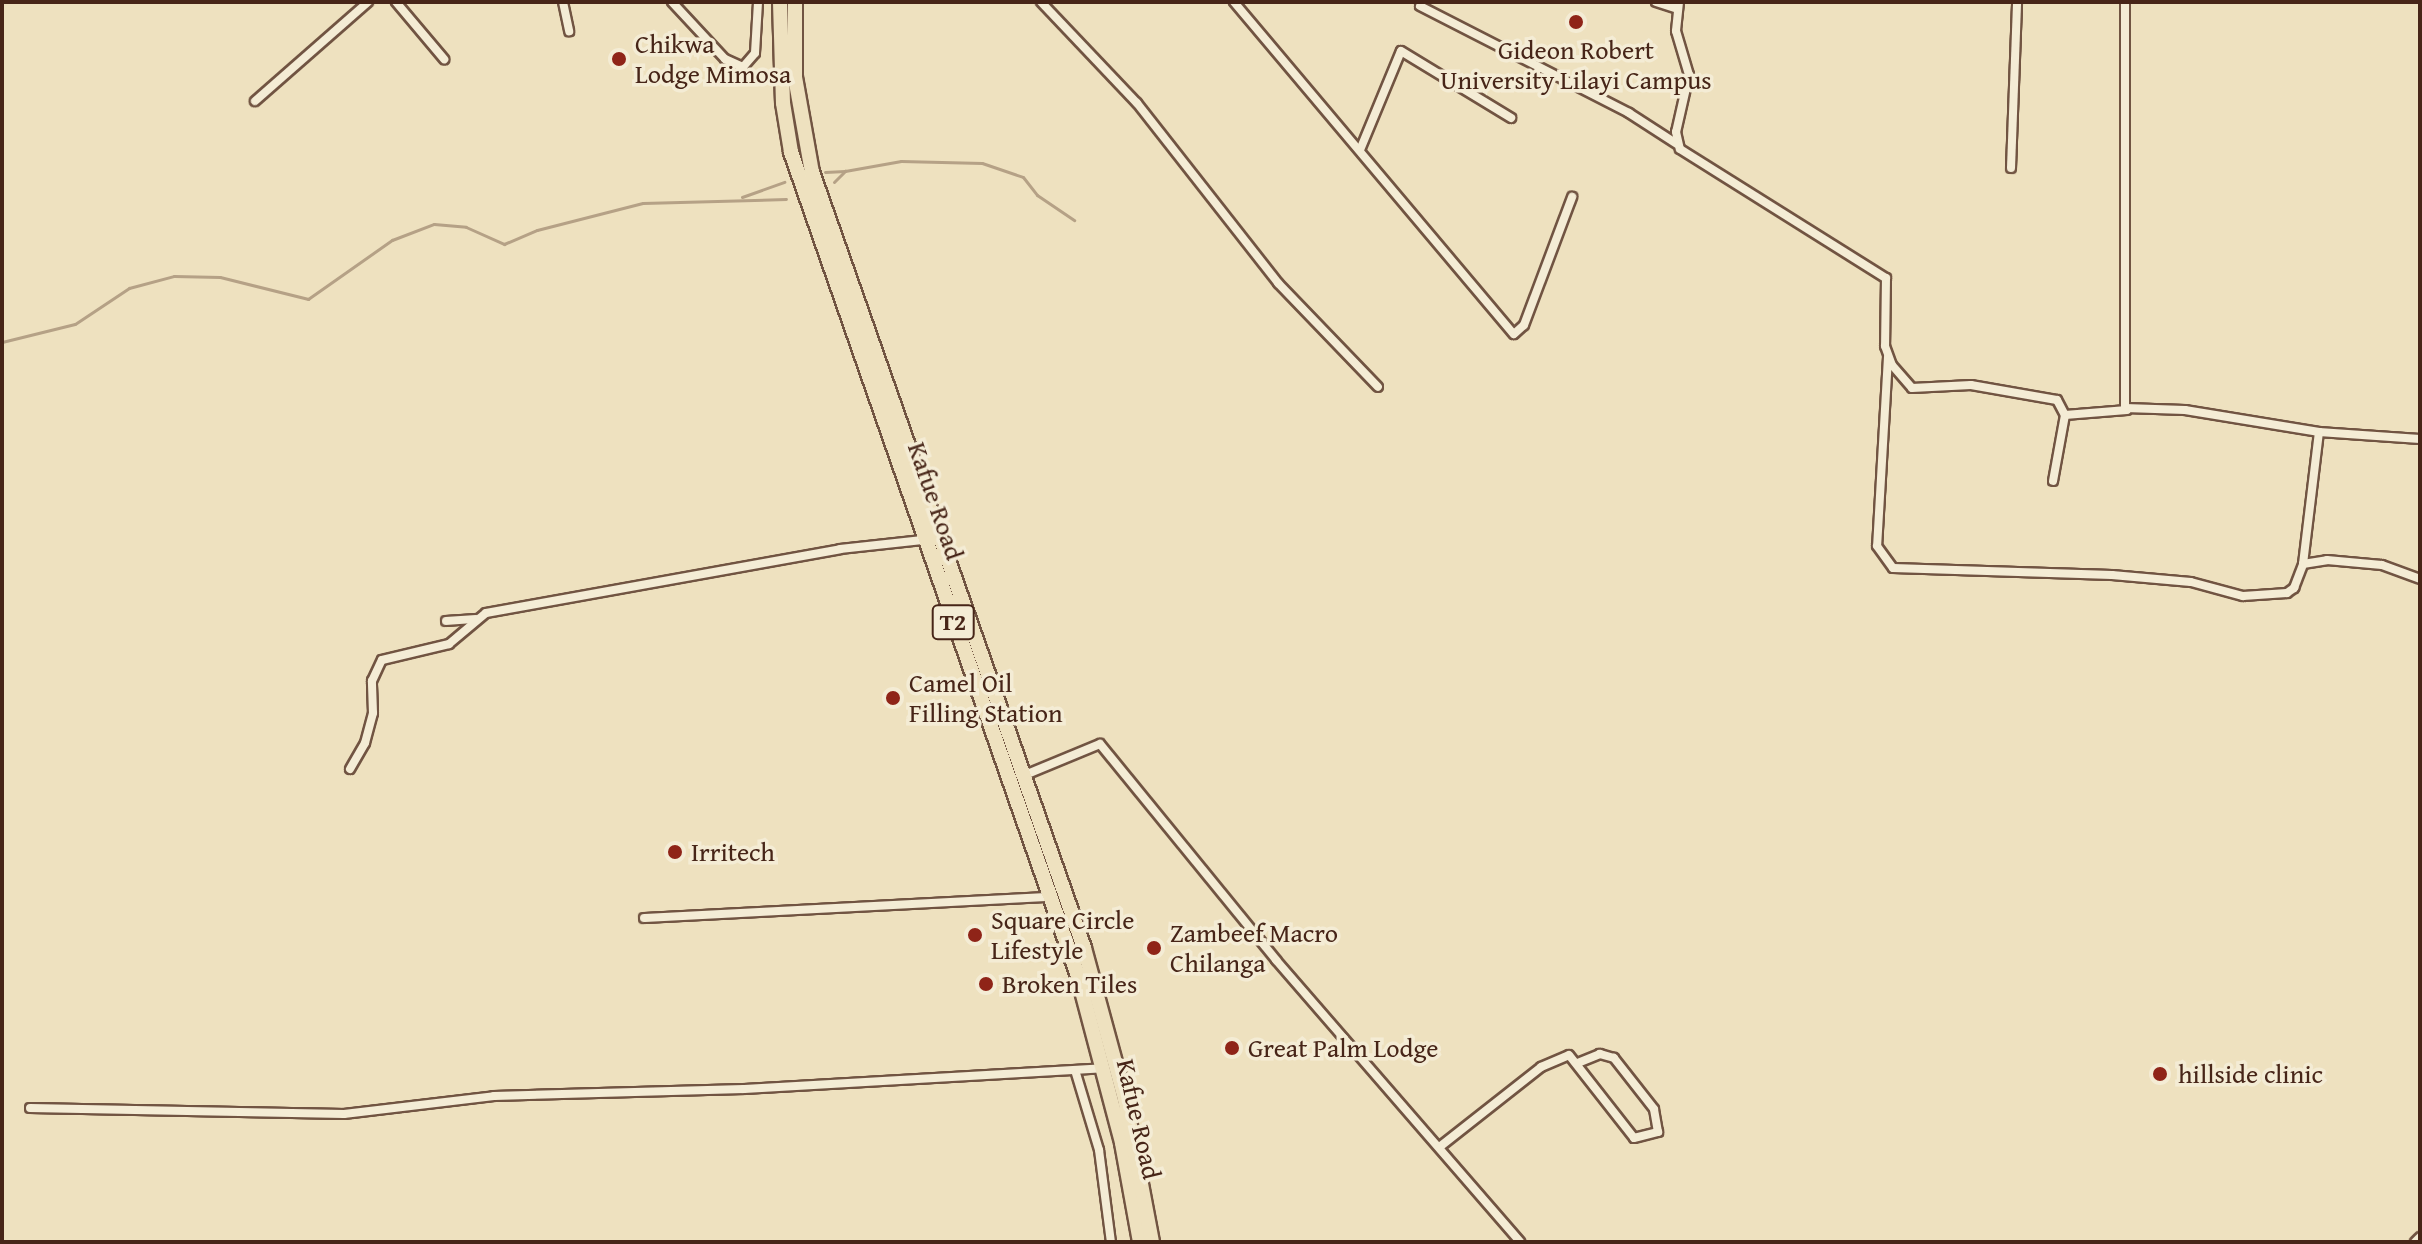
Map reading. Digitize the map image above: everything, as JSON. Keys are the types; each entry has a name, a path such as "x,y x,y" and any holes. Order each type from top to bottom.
{"highway":[{"name":"Kafue Road","path":"780,2 783,103 791,152 923,540 1053,897 1104,1068 1141,1242"},
{"name":"Kafue Road","path":"795,2 795,77 812,172 1025,775 1109,1037 1141,1242"}],"street":[{"path":"255,101 368,2"},
{"path":"396,2 444,59"},
{"path":"563,2 569,31"},
{"path":"672,2 725,59 743,67 755,53 758,2"},
{"path":"1041,2 1137,103 1278,283 1378,387"},
{"path":"1234,2 1514,334 1524,325 1572,197"},
{"path":"1656,2 1678,6 1676,31 1689,75 1677,144"},
{"path":"2011,168 2017,2"},
{"path":"2125,2 2127,410"},
{"path":"1420,6 1629,113 1887,280 1883,319 1888,357 1877,546 1893,568 2112,575 2191,582 2260,596 2294,588 2303,564 2319,432"},
{"path":"1360,150 1401,51 1511,118"},
{"path":"1888,357 1914,389 1963,384 2042,394 2061,403 2065,415 2053,481"},
{"path":"2065,415 2127,410 2185,410 2319,432 2420,439"},
{"path":"350,769 365,743 373,713 372,681 382,660 449,644 476,619 492,611 783,559 923,540"},
{"path":"2303,564 2327,560 2382,565 2420,579"},
{"path":"446,621 476,619"},
{"path":"1025,775 1100,744 1276,960 1442,1145 1520,1242"},
{"path":"644,918 1053,897"},
{"path":"1442,1145 1552,1059 1569,1055 1634,1138 1658,1132 1654,1109 1614,1058 1600,1054 1578,1063"},
{"path":"30,1108 344,1114 494,1096 744,1089 1104,1068"},
{"path":"1075,1070 1099,1150 1111,1242"},
{"path":"2415,1242 2420,1237"}],"waterway":[{"path":"834,182 845,171 901,161 982,163 1023,177 1037,195 1074,220"},
{"path":"825,172 845,171"},
{"path":"742,197 784,182"},
{"path":"2,342 75,324 129,288 174,276 220,277 308,299 392,240 434,224 466,227 504,244 537,230 643,203 786,199"}],"place":[{"name":"Gideon Robert University Lilayi Campus","path":"1576,22"},
{"name":"Chikwa Lodge Mimosa","path":"619,59"},
{"name":"Camel Oil Filling Station","path":"893,698"},
{"name":"Irritech","path":"675,852"},
{"name":"Square Circle Lifestyle","path":"975,935"},
{"name":"Zambeef Macro Chilanga","path":"1154,948"},
{"name":"Broken Tiles","path":"986,984"},
{"name":"Great Palm Lodge","path":"1232,1048"},
{"name":"hillside clinic","path":"2160,1074"}]}
